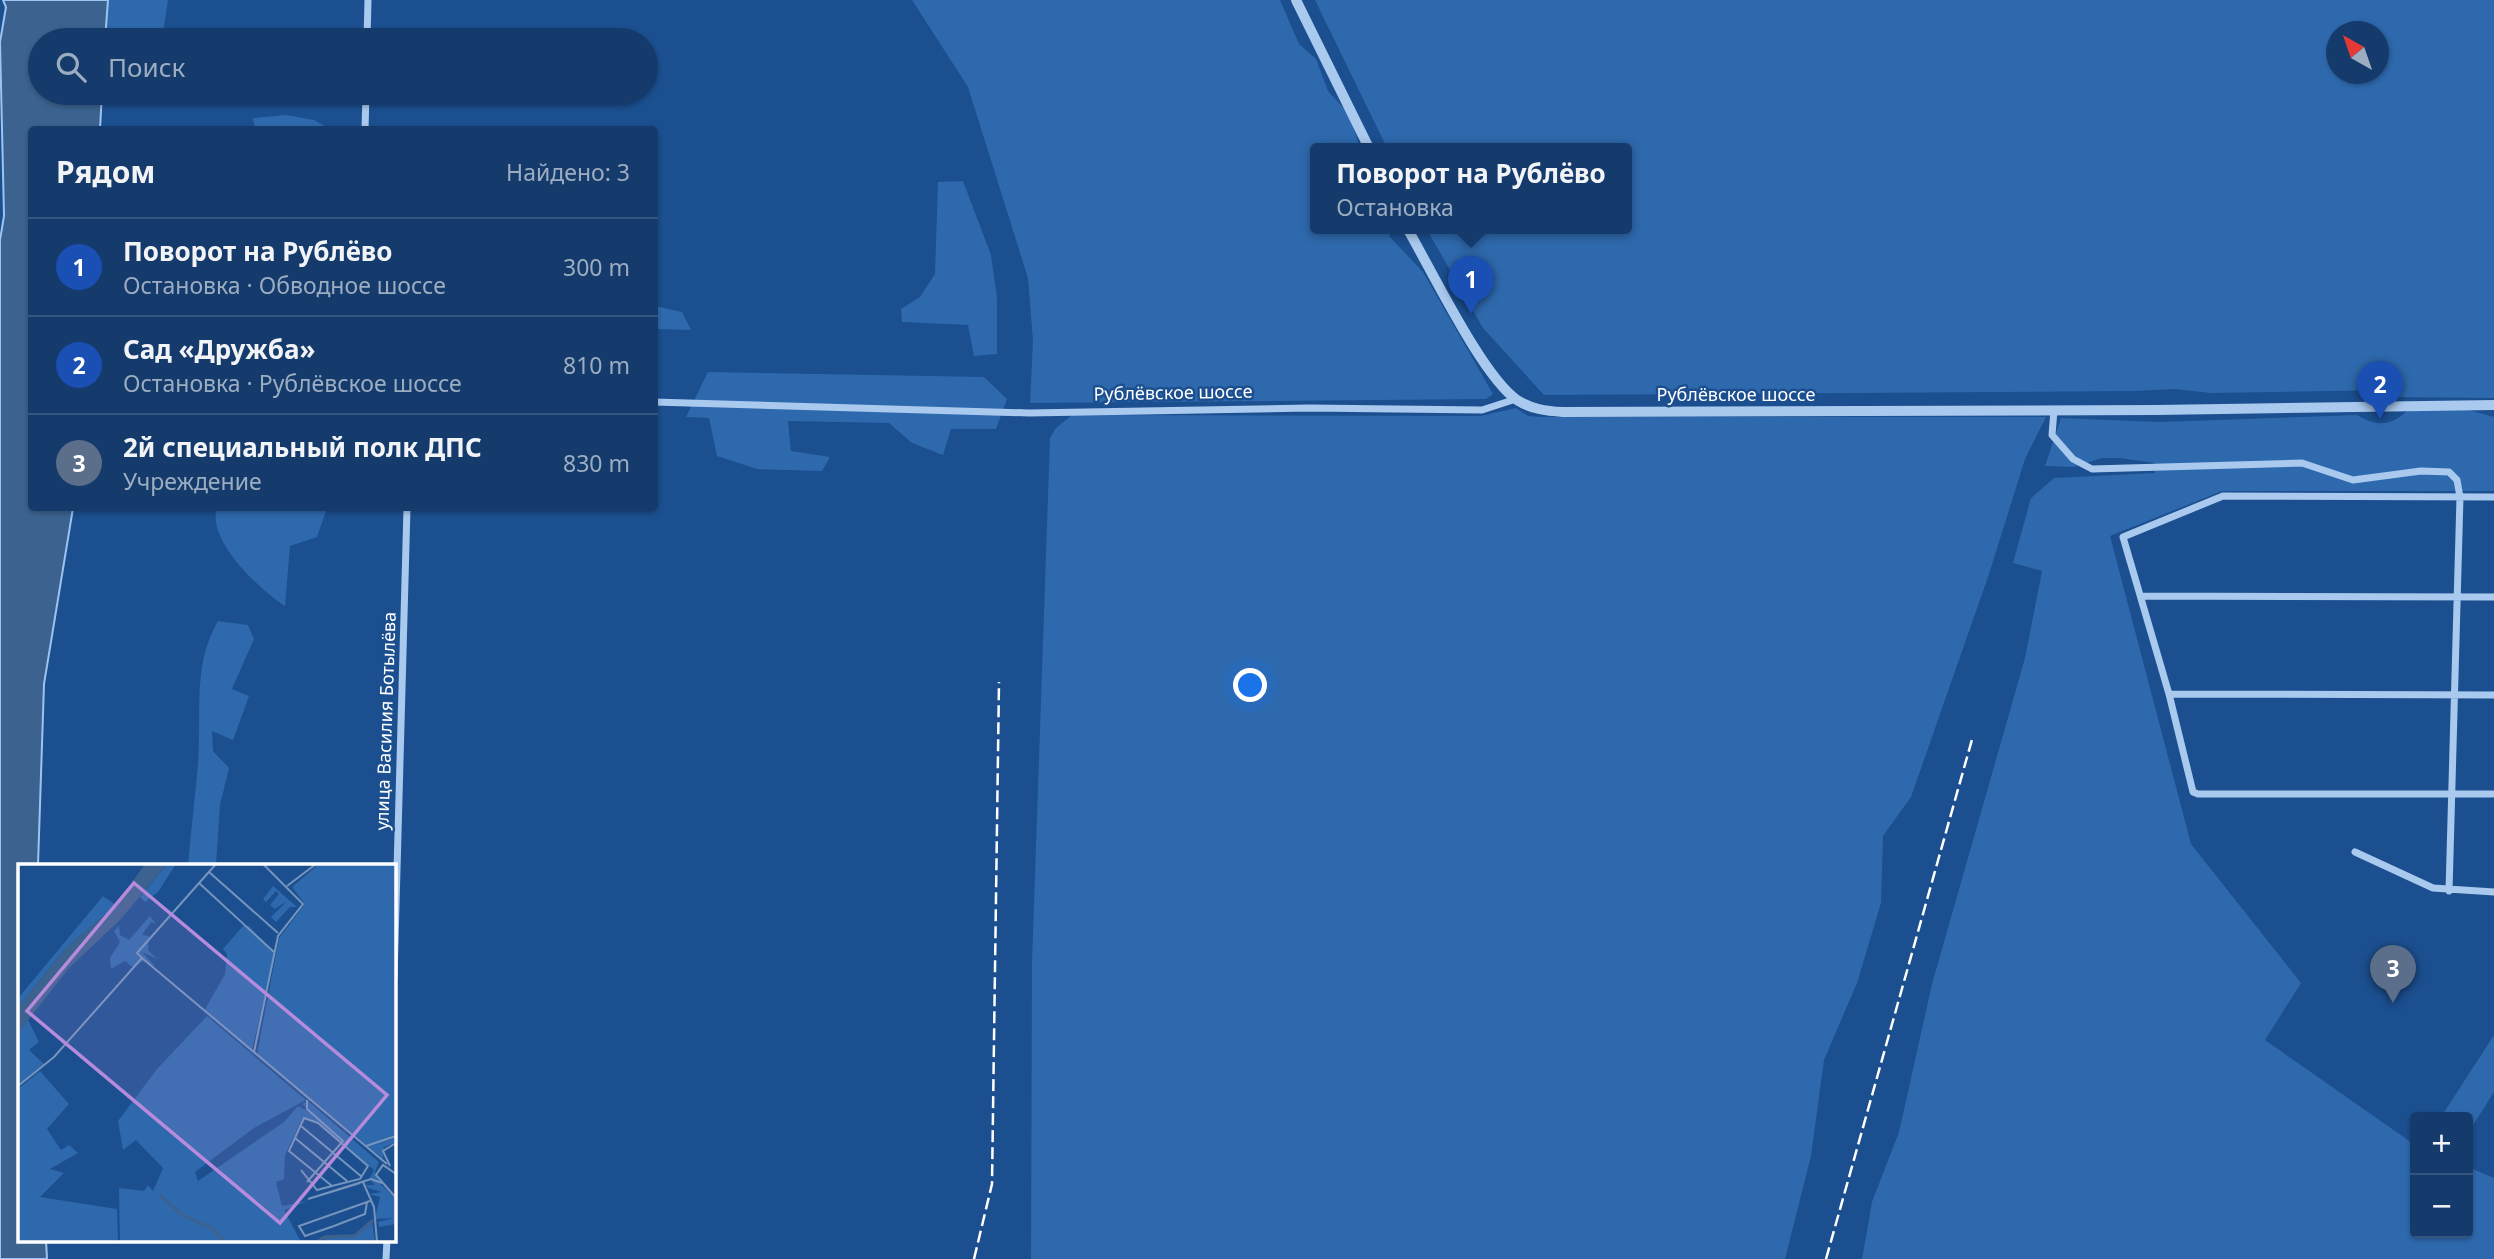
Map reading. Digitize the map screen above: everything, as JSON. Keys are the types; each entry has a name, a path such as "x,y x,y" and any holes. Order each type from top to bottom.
{"street":[{"path":"367,28 368,0"},
{"path":"1296,0 1367,143"},
{"path":"365,126 366,105"},
{"path":"1410,234 1489,371 1516,399"},
{"name":"Рублёвское шоссе","path":"658,402 1029,413 1309,408 1482,410 1516,399 1536,409 1563,412 2494,407"},
{"path":"2054,410 2052,435 2073,459 2092,469 2302,463 2353,480 2421,471 2449,472 2457,480 2460,497 2449,891"},
{"path":"2494,497 2224,496 2123,537 2169,694 2190,787 2197,794 2494,794"},
{"name":"улица Василия Ботылёва","path":"396,906 407,511"},
{"path":"2141,596 2494,597"},
{"path":"2169,694 2494,695"},
{"path":"2355,852 2433,888 2494,892"}],"shaded area":[{"path":"3,0 108,0 106,28 28,28 28,105 101,105 100,126 28,126 28,511 73,511 44,684 38,864 18,864 18,1242 46,1242 47,1259 0,1259 0,240 4,216 0,42 6,7"},
{"path":"108,0 168,0 164,28 106,28"},
{"path":"912,0 1280,0 1299,44 1316,59 1328,91 1350,115 1358,143 1310,143 1310,234 1389,234 1423,272 1493,394 1486,399 1030,403 1033,341 1028,278 968,87"},
{"path":"1315,0 2494,0 2494,398 2394,397 2390,390 2211,393 2174,389 1544,395 1483,328 1429,234 1632,234 1632,143 1385,143"},
{"path":"286,115 314,120 325,126 254,126 253,118"},
{"path":"963,181 991,255 997,298 997,354 974,356 968,325 902,322 901,309 920,297 935,274 938,182"},
{"path":"658,307 682,312 691,330 658,329"},
{"path":"708,372 984,377 1007,399 996,429 951,429 943,455 912,443 889,423 788,421 791,451 830,457 822,471 757,469 717,456 709,418 686,417"},
{"path":"2411,407 2465,409 2494,417 2494,491 2222,491 2110,536 2191,844 2301,983 2265,1040 2410,1142 2410,1238 2473,1238 2473,1169 2494,1178 2494,1259 1862,1259 1872,1202 1899,1132 1932,984 2025,658 2042,571 2013,563 2031,498 2054,478 2155,473 2155,463 2120,458 2102,458 2074,467 2045,466 2061,418 2159,422 2357,415 2372,422 2386,423 2398,418"},
{"path":"1516,408 1528,416 1543,417 2046,417 2025,459 1989,574 1911,797 1883,836 1881,903 1857,983 1824,1060 1811,1156 1785,1259 1031,1259 1032,963 1050,438 1056,428 1072,415 1480,416"},
{"path":"217,511 326,511 317,537 290,546 285,606 263,589 238,563 227,549 216,521"},
{"path":"218,621 248,625 254,639 232,689 249,696 233,740 212,731 213,751 229,768 220,805 216,864 188,864 198,763 201,672 210,638"},
{"path":"2494,1035 2494,1092 2473,1125 2473,1112 2444,1112"}],"railway":[{"path":"974,1259 992,1184 999,682"},
{"path":"1826,1259 1973,736"}],"place":[{"name":"Поворот на Рублёво","path":"1471,314"},
{"name":"Сад «Дружба»","path":"2380,419"},
{"name":"2й специальный полк ДПС","path":"2393,1003"}]}
